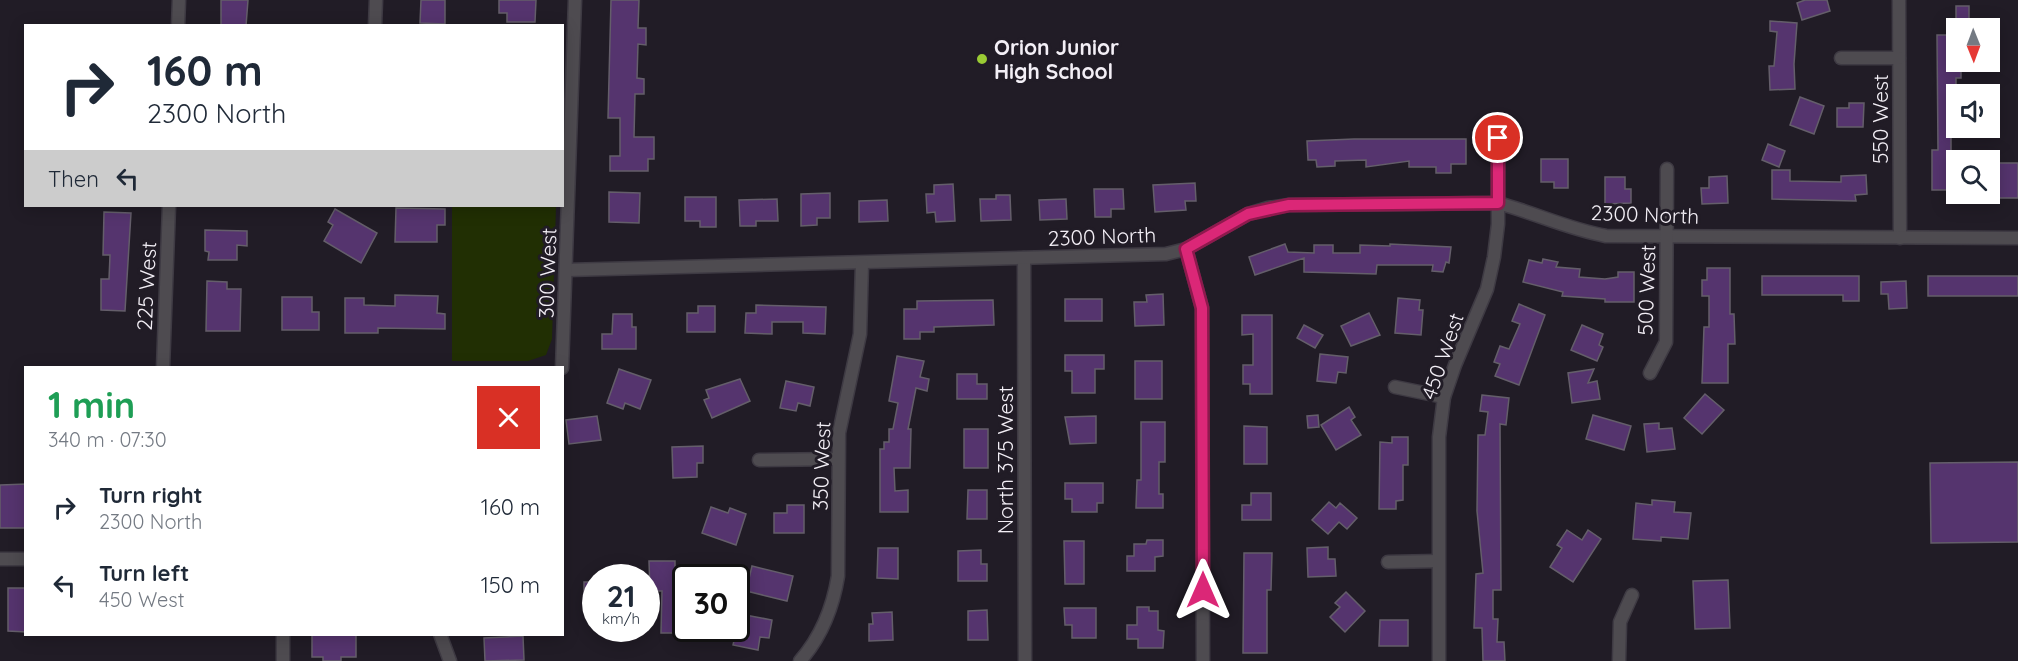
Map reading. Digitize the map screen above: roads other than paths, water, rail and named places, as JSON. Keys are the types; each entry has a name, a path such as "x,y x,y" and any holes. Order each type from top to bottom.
{"street":[{"path":"178,24 179,0"},
{"path":"375,24 376,0"},
{"name":"300 West","path":"563,366 567,270 566,170 574,0"},
{"name":"550 West","path":"1899,0 1900,238"},
{"path":"1841,58 1899,58"},
{"name":"450 West","path":"1439,661 1439,437 1444,397 1455,364 1487,289 1494,257 1498,203 1498,138"},
{"name":"500 West","path":"1650,373 1666,342 1667,169"},
{"name":"2300 North","path":"567,270 1145,256 1186,249 1248,214 1278,206 1498,203 1528,210 1577,231 1606,236 2018,238"},
{"name":"225 West","path":"163,366 169,207"},
{"path":"1186,249 1202,308 1203,661"},
{"name":"North 375 West","path":"1024,258 1025,661"},
{"name":"350 West","path":"800,661 821,632 836,594 839,558 838,459 844,406 860,334 862,264"},
{"path":"1395,387 1444,397"},
{"path":"759,460 838,459"},
{"path":"0,559 24,559"},
{"path":"1388,562 1438,561"},
{"path":"1618,661 1620,622 1632,595"},
{"path":"283,636 283,661"},
{"path":"441,636 450,661"}],"place":[{"name":"Orion Junior High School","path":"982,59"}]}
